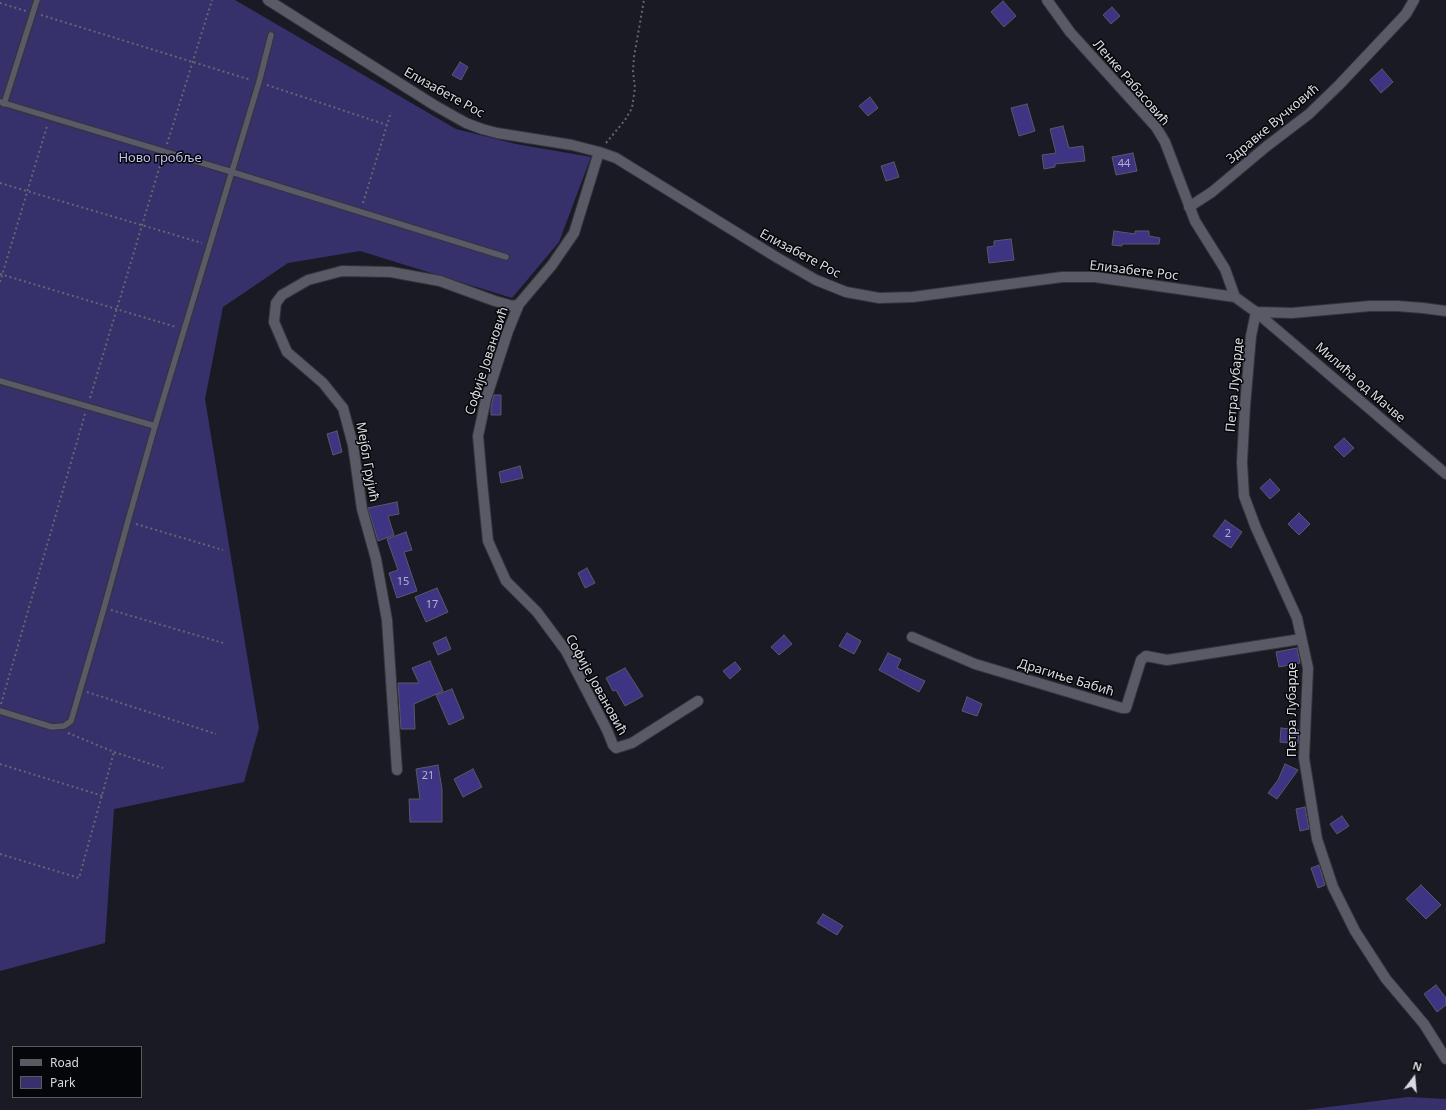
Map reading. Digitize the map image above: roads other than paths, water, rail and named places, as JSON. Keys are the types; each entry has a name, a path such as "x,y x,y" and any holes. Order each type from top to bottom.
{"street":[{"name":"Елизабете Рос","path":"268,0 434,105 466,123 489,131 532,140 572,146 599,152 616,158 776,257 816,280 846,292 879,298 913,297 1062,278 1095,277 1235,297 1256,312"},
{"name":"Ленке Рабасовић","path":"1047,0 1070,32 1156,127 1165,142 1195,221 1225,269 1235,297"},
{"name":"Здравке Вучковић","path":"1189,207 1212,192 1266,146 1309,114 1406,14 1414,0"},
{"path":"519,304 552,265 574,233 599,152"},
{"name":"Мејбл Грујић","path":"397,770 387,620 376,559 362,509 353,445 343,408 323,383 287,352 274,322 276,303 282,295 308,280 342,271 349,271 391,272 440,281 495,301 513,306 519,304"},
{"name":"Софије Јовановић","path":"519,304 508,331 486,399 478,436 488,541 506,581 537,612 566,651 607,730 613,745 616,748 632,743 698,701"},
{"path":"1256,312 1292,313 1370,306 1397,306 1446,311"},
{"name":"Милића од Мачве","path":"1256,312 1446,474"},
{"name":"Петра Лубарде","path":"1256,312 1251,336 1245,406 1242,462 1244,496 1256,528 1297,618 1302,639 1308,668 1305,765 1317,839 1331,880 1356,931 1382,973 1424,1024 1446,1059"},
{"name":"Драгиње Бабић","path":"912,638 975,664 1122,708 1126,708 1141,660 1146,656 1167,660 1302,639"}],"lane":[{"path":"37,0 2,103 232,172 506,257"},
{"path":"0,711 52,726 64,726 71,721 155,426 259,82 271,35"},
{"path":"0,382 155,426"}],"park label":[{"name":"Ново гробље","path":"160,158"}]}
